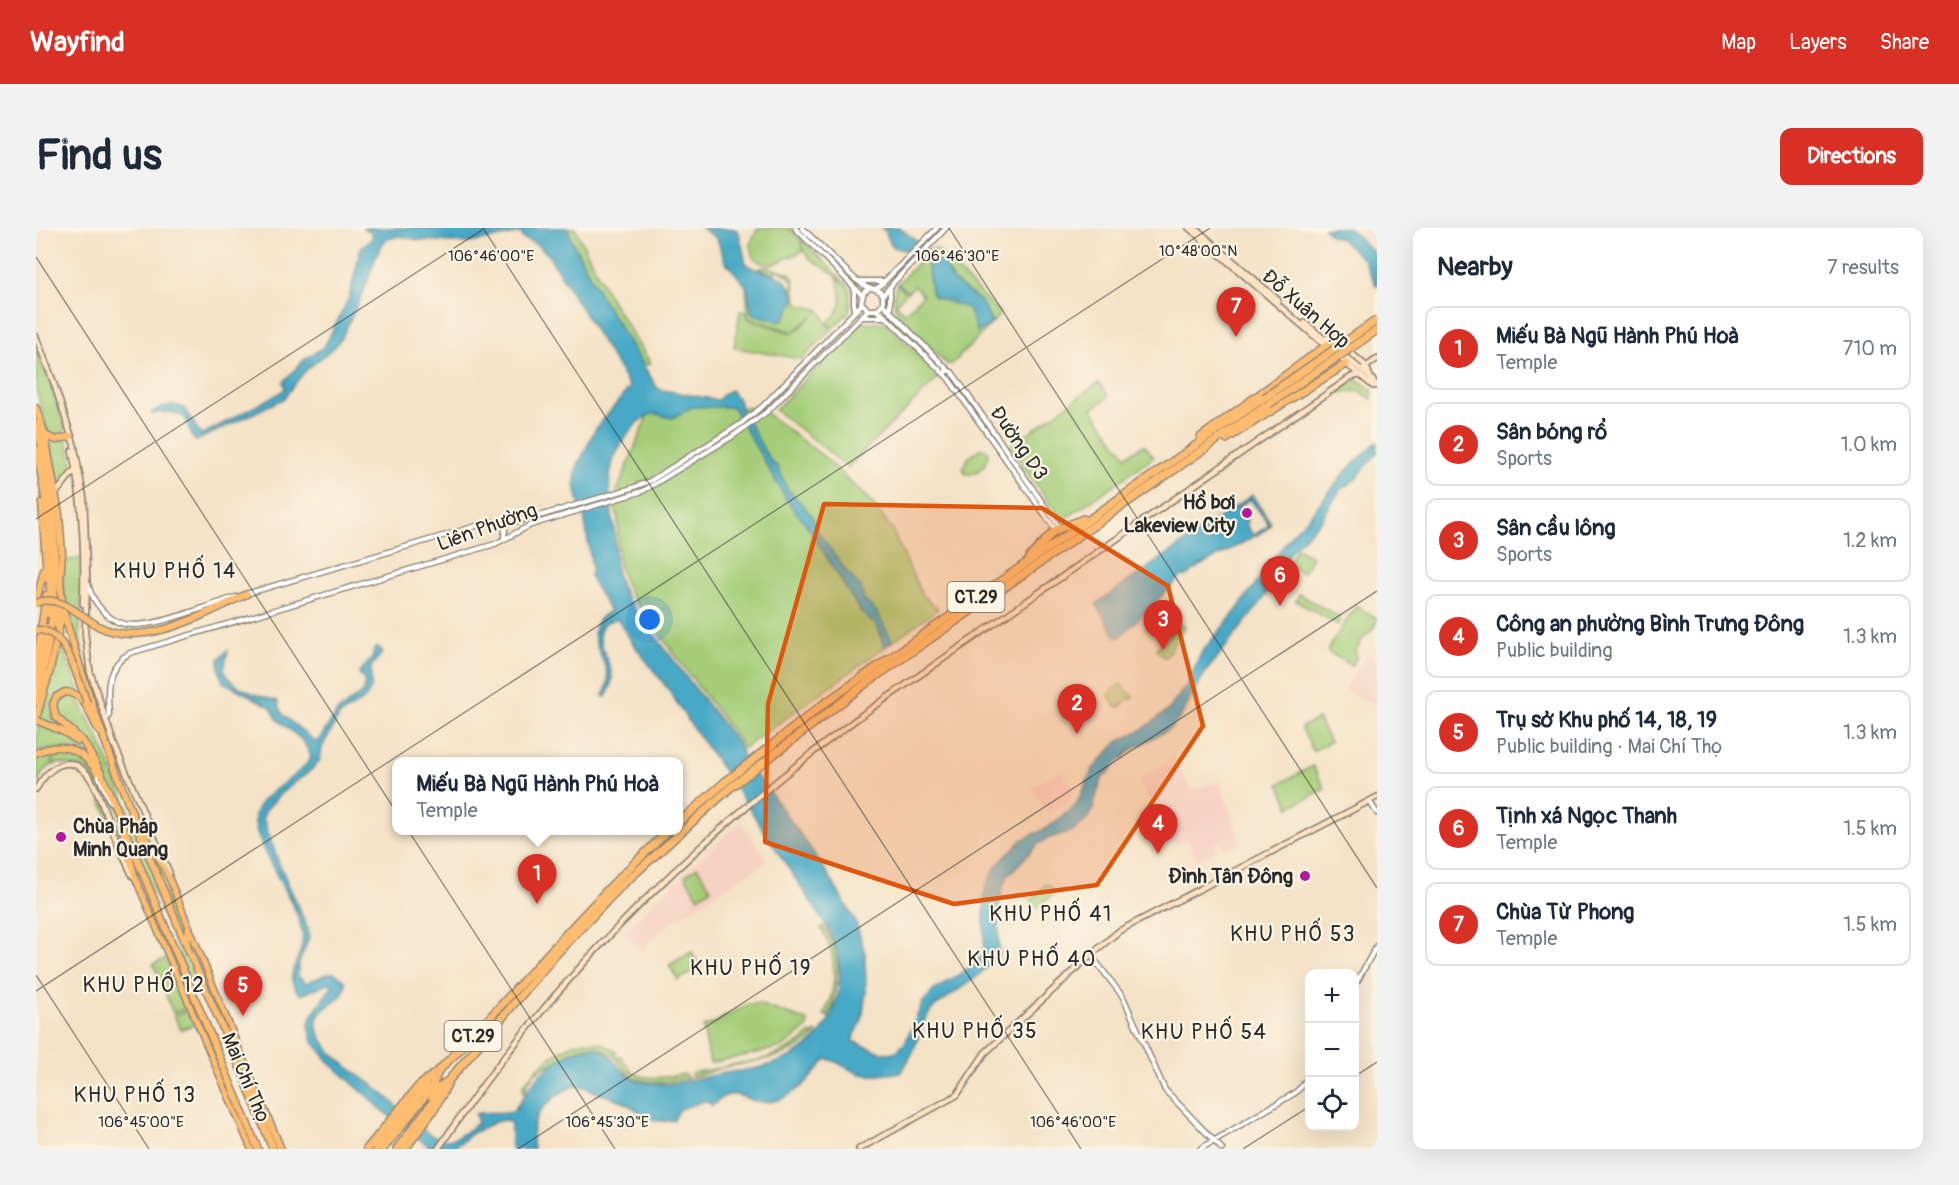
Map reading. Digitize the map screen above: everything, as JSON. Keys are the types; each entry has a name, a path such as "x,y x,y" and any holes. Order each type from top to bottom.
{"highway":[{"name":"CT.29","path":"683,825 828,706 1127,502 1377,320"},
{"name":"CT.29","path":"683,819 734,775 1008,575 1104,508 1377,330"},
{"path":"1127,493 1325,343"},
{"path":"1127,502 1348,367"},
{"path":"36,408 51,495 50,636"},
{"path":"38,421 45,435 62,541 60,579 36,719 62,731 90,752"},
{"path":"45,435 56,440 71,436"},
{"path":"36,449 63,609 50,636 36,682"},
{"path":"36,466 42,500 47,580 42,635 36,665"},
{"path":"1008,575 1058,529 1104,508"},
{"path":"44,539 61,563"},
{"path":"36,603 46,564 52,551"},
{"path":"36,702 58,589"},
{"path":"36,603 44,600 56,601 104,629 134,635 190,620 247,594"},
{"name":"Mai Chí Thọ","path":"63,609 102,736 134,816 248,1086 264,1109 281,1149"},
{"name":"Mai Chí Thọ","path":"36,630 50,632 62,641 102,736"},
{"path":"88,706 69,692 59,695 53,705 56,717 78,736 90,752 105,786"},
{"path":"36,753 55,747 68,748 83,755 105,786"},
{"name":"Mai Chí Thọ","path":"105,786 258,1149"},
{"name":"CT.29","path":"405,1149 444,1093 449,1080 557,953 666,835"},
{"name":"CT.29","path":"368,1149 401,1107 485,1023 578,921 671,835"},
{"path":"187,945 189,927"},
{"path":"182,931 195,941"},
{"path":"398,1149 432,1087 438,1071"},
{"path":"376,1149 425,1087 427,1079"},
{"path":"388,1149 438,1088 449,1080"},
{"path":"248,1086 273,1149"},
{"path":"383,1149 418,1113 438,1095 444,1093"}],"main road":[{"name":"Đỗ Xuân Hợp","path":"1189,228 1262,287"},
{"name":"Đỗ Xuân Hợp","path":"1195,228 1325,343 1348,367 1362,370 1373,386 1377,386"},
{"name":"Mai Chí Thọ","path":"36,338 71,436 85,510 86,652 92,680 138,809 146,822"},
{"name":"Đỗ Xuân Hợp","path":"1325,343 1362,370 1377,386"},
{"path":"438,1149 501,1061 557,993 636,907 699,846 817,748 1377,359"},
{"path":"1348,367 1351,377"},
{"path":"56,494 77,467"},
{"name":"Mai Chí Thọ","path":"106,719 146,822 169,872 169,878"},
{"name":"Mai Chí Thọ","path":"36,789 42,778 53,768 63,765 78,767 87,773 96,788 127,865 136,880"},
{"path":"859,1149 957,1095 985,1053 1119,931 1377,797"},
{"name":"Mai Chí Thọ","path":"134,816 169,878 264,1109"},
{"name":"Mai Chí Thọ","path":"120,821 136,880 251,1149"}],"street":[{"path":"795,228 842,270 869,289 876,289 885,281 937,228"},
{"path":"802,228 862,295 862,304 868,310 876,310 888,316 944,374 950,377"},
{"path":"888,316 882,304 883,296 946,228"},
{"path":"858,281 885,281"},
{"path":"854,286 854,312"},
{"path":"888,316 890,286"},
{"path":"862,295 869,289"},
{"path":"876,289 883,296"},
{"name":"Liên Phường","path":"86,580 93,599 100,609 123,624 133,626 161,620 411,544 496,521 523,520 551,513 632,488 650,480 739,425 763,406 862,304"},
{"path":"876,310 882,304"},
{"name":"Liên Phường","path":"106,719 110,674 116,664 130,653 502,540 525,527 634,494 654,485 743,430 768,411 868,310"},
{"path":"859,317 888,316"},
{"path":"925,352 948,370 950,377"},
{"path":"944,374 948,370"},
{"name":"Đường D3","path":"950,377 1058,529"},
{"path":"783,386 787,391"},
{"path":"496,521 505,529 502,540"},
{"name":"Mai Chí Thọ","path":"98,775 121,829"},
{"path":"1370,802 1377,813"},
{"path":"1359,978 1377,945"},
{"path":"1091,955 1123,997 1166,1090 1222,1149"},
{"path":"1200,1149 1295,1093 1307,1077"}],"highlighted area":[{"path":"824,504 1042,508 1168,586 1203,726 1097,885 954,904 765,842 768,704"}],"shaded area":[{"path":"1368,653 1377,659 1377,705 1344,689"},
{"path":"1175,758 1192,791 1220,781 1241,843 1226,849 1222,842 1215,845 1217,849 1199,860 1186,840 1175,846 1139,783 1140,779"},
{"path":"1060,770 1073,788 1073,795 1066,805 1049,816 1031,788"},
{"path":"741,822 768,861 663,928 642,951 623,933 691,866"}],"green space":[{"path":"568,228 575,228 609,297 651,364 643,365 601,297 570,237"},
{"path":"758,228 789,228 800,238 803,251 772,265 759,262 753,257 750,245"},
{"path":"801,239 843,280 809,258 803,249"},
{"path":"936,249 1000,313 999,316 952,364 947,364 898,315 894,304 897,284 906,293 896,304 905,313 923,295 914,286 908,292 898,283 919,262 925,261 928,264 933,296 968,308 977,332 991,324 981,301 954,281 943,262 929,251"},
{"path":"764,267 776,269 775,274 758,269"},
{"path":"776,269 791,274 794,283 789,276"},
{"path":"837,278 848,285 850,309 834,327 828,322 840,306"},
{"path":"746,285 751,312 787,311 795,300 791,287 794,285 799,305 818,309 817,312 820,310 832,329 802,359 734,348 740,311 746,312 748,319 792,333 813,315 793,332 748,318"},
{"path":"862,322 886,323 938,375 938,378 847,468 775,410"},
{"path":"36,347 65,425 64,433 59,437 49,436 36,389"},
{"path":"1353,380 1358,380 1372,390 1372,399 1359,391 1337,393 1336,391"},
{"path":"1098,383 1108,395 1092,409 1126,456 1144,445 1154,457 1062,521 1009,447"},
{"path":"657,397 760,409 823,456 870,501 891,528 922,595 938,609 744,748 630,594 621,573 618,558 618,516 613,502 654,399"},
{"path":"67,439 74,469 57,488 48,440"},
{"path":"980,449 988,451 985,464 975,473 966,474 963,469 968,458"},
{"path":"1297,548 1312,557 1303,573 1288,564"},
{"path":"82,558 80,636 87,682 69,622 63,577 64,561"},
{"path":"1299,594 1341,618 1338,625 1296,601"},
{"path":"1356,606 1377,618 1374,627 1361,641 1355,652 1357,657 1351,665 1328,652 1328,649"},
{"path":"1181,624 1185,626 1164,657 1156,649"},
{"path":"57,643 63,648 83,699 70,691 50,704 54,718 70,730 96,768 72,748 36,750 41,710"},
{"path":"1120,684 1134,697 1131,700 1129,698 1120,707 1116,707 1108,695"},
{"path":"67,694 78,699 98,737 203,985 194,989 94,753 83,739 59,719 55,701"},
{"path":"1318,719 1330,742 1313,751 1301,727"},
{"path":"58,748 78,754 95,773 122,836 128,863 92,779 84,769 59,763 54,765 52,749"},
{"path":"49,749 52,765 43,772 36,785 36,754"},
{"path":"1313,766 1325,789 1290,807 1279,784"},
{"path":"697,867 711,889 698,897 685,876"},
{"path":"1045,884 1055,892 1038,908 1031,901"},
{"path":"824,926 833,943 838,967 833,1006 828,1017 824,1015 832,993 834,971 830,949 821,928"},
{"path":"692,952 700,968 678,980 669,965"},
{"path":"166,959 174,977 161,982 153,964"},
{"path":"175,979 187,1008 173,1013 162,985"},
{"path":"750,1004 759,1004 808,1021 808,1027 783,1047 710,1063 703,1027"},
{"path":"188,1010 194,1025 181,1030 174,1015"},
{"path":"811,1033 813,1035 817,1033 808,1042 787,1053 756,1061 785,1051"},
{"path":"585,1041 602,1043 617,1052 614,1056 605,1050 589,1046 576,1050 534,1073 550,1058 567,1047"},
{"path":"616,1056 619,1058 621,1056 631,1070 638,1075 659,1077 685,1074 690,1078 660,1082 638,1079 626,1072"},
{"path":"721,1068 692,1077 691,1073 706,1070"},
{"path":"534,1073 524,1093 522,1092 525,1088 522,1086"}],"water":[{"path":"362,228 568,228 570,237 601,297 658,389 718,400 724,393 731,390 740,402 764,450 772,463 777,466 787,488 812,516 821,536 846,571 861,587 864,600 876,611 892,640 885,647 878,627 860,611 807,525 788,502 733,407 692,407 672,418 657,414 649,415 625,438 614,458 609,487 616,565 622,588 639,616 741,748 743,759 770,792 823,866 856,922 865,953 866,992 862,1020 852,1041 881,1052 897,1051 905,1043 923,1002 933,991 978,960 984,950 986,886 996,866 1023,839 1047,828 1076,805 1093,769 1117,742 1146,727 1169,709 1186,686 1202,652 1237,610 1291,535 1347,470 1377,442 1377,453 1356,479 1340,490 1321,520 1290,552 1262,601 1205,673 1180,718 1171,728 1131,750 1103,777 1089,818 1075,830 1038,844 1008,876 1002,890 999,913 999,955 978,976 933,1008 926,1017 912,1054 901,1073 864,1074 826,1059 802,1086 786,1097 759,1102 739,1096 727,1096 712,1106 709,1102 704,1101 680,1109 674,1120 666,1121 648,1117 618,1099 580,1086 565,1090 539,1113 532,1136 533,1149 511,1149 511,1123 504,1120 473,1133 453,1149 433,1149 399,1125 331,1064 313,1042 309,1026 311,1016 332,984 328,983 301,995 292,982 293,970 302,944 301,927 293,906 264,851 255,825 258,807 273,791 308,763 311,756 303,741 277,719 271,707 223,682 219,659 228,650 224,669 233,682 247,691 278,701 283,715 317,743 338,711 363,692 365,682 359,672 372,659 374,649 378,647 383,652 371,667 371,687 367,696 340,715 322,747 320,760 279,795 265,811 263,818 278,861 309,931 298,976 306,983 329,973 335,973 345,981 342,995 320,1014 317,1020 321,1038 342,1062 378,1089 427,1133 441,1139 450,1139 459,1136 478,1123 475,1114 513,1111 541,1074 577,1050 600,1049 630,1077 642,1082 657,1084 756,1068 782,1061 807,1046 830,1018 839,983 839,964 828,928 732,782 618,619 607,622 601,628 601,643 612,679 606,697 603,696 608,678 594,634 595,626 600,618 610,611 590,576 592,568 584,515 575,483 576,469 595,430 630,387 547,253 536,244 522,238 522,233 469,243 418,240 400,236 388,239 383,243 376,257 364,291 342,337 334,347 305,371 283,399 196,441 192,437 185,417 170,412 152,414 164,406 181,407 185,409 201,435 280,393 285,388 283,382 306,358 324,347 349,298 361,247 373,238 370,231"},
{"path":"702,228 735,229 739,233 746,264 787,282 795,300 782,322 752,314 747,287 725,261 717,239"},
{"path":"881,228 900,228 942,261 954,281 982,303 991,321 990,325 977,332 968,308 934,297 931,292 927,263 920,262 908,251 892,247 885,231"},
{"path":"1324,228 1350,228 1375,254 1377,287 1364,260 1341,239 1331,235"},
{"path":"1252,495 1271,523 1268,528 1258,535 1257,533 1268,526 1268,523 1250,499 1238,508 1248,522 1246,524 1253,535 1257,535 1200,566 1185,577 1183,575 1120,637 1116,637 1096,604"}],"place":[{"name":"Chùa Từ Phong","path":"1236,337"},
{"name":"Hồ bơi Lakeview City","path":"1247,513"},
{"name":"Tịnh xá Ngọc Thanh","path":"1280,606"},
{"name":"Sân cầu lông","path":"1163,650"},
{"name":"Sân bóng rổ","path":"1077,734"},
{"name":"Chùa Pháp Minh Quang","path":"61,837"},
{"name":"Công an phường Bình Trưng Đông","path":"1158,854"},
{"name":"Đình Tân Đông","path":"1305,876"},
{"name":"Miếu Bà Ngũ Hành Phú Hoà","path":"537,904"},
{"name":"Trụ sở Khu phố 14, 18, 19","path":"243,1016"}],"district":[{"name":"KHU PHỐ 14","path":"175,571"},
{"name":"KHU PHỐ 41","path":"1051,914"},
{"name":"KHU PHỐ 53","path":"1293,934"},
{"name":"KHU PHỐ 40","path":"1032,959"},
{"name":"KHU PHỐ 19","path":"751,968"},
{"name":"KHU PHỐ 12","path":"144,985"},
{"name":"KHU PHỐ 35","path":"975,1031"},
{"name":"KHU PHỐ 54","path":"1204,1032"},
{"name":"KHU PHỐ 13","path":"135,1095"}]}
